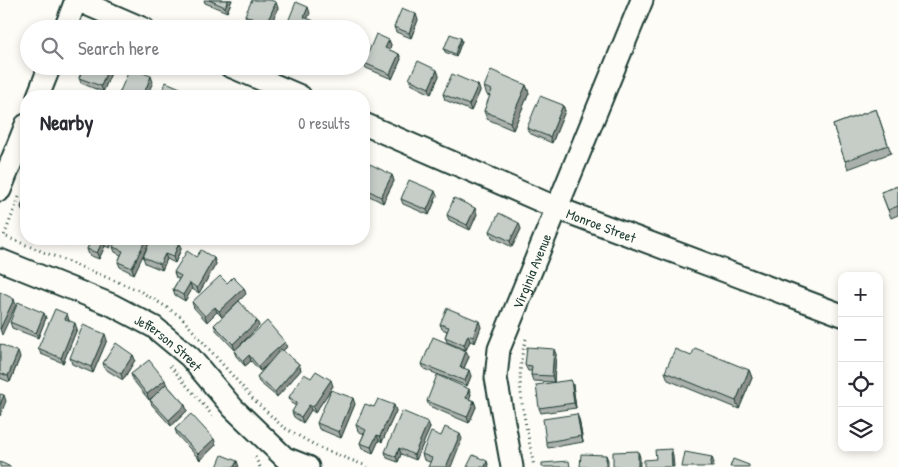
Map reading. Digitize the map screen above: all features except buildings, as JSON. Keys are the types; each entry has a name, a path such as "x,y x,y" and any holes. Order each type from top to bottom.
{"street":[{"path":"69,20 77,0 123,20"},
{"name":"Virginia Avenue","path":"512,467 496,378 499,349 642,0"},
{"path":"40,90 46,75"},
{"path":"251,75 286,90"},
{"name":"Monroe Street","path":"370,127 557,208 838,313"},
{"path":"0,190 20,139"},
{"name":"Jefferson Street","path":"0,260 112,305 154,327 190,358 283,462 308,467"}],"path":[{"path":"526,340 521,354 518,384 534,467"},
{"path":"165,360 214,417"},
{"path":"283,427 320,448 369,467"},
{"path":"252,453 260,467"}]}
